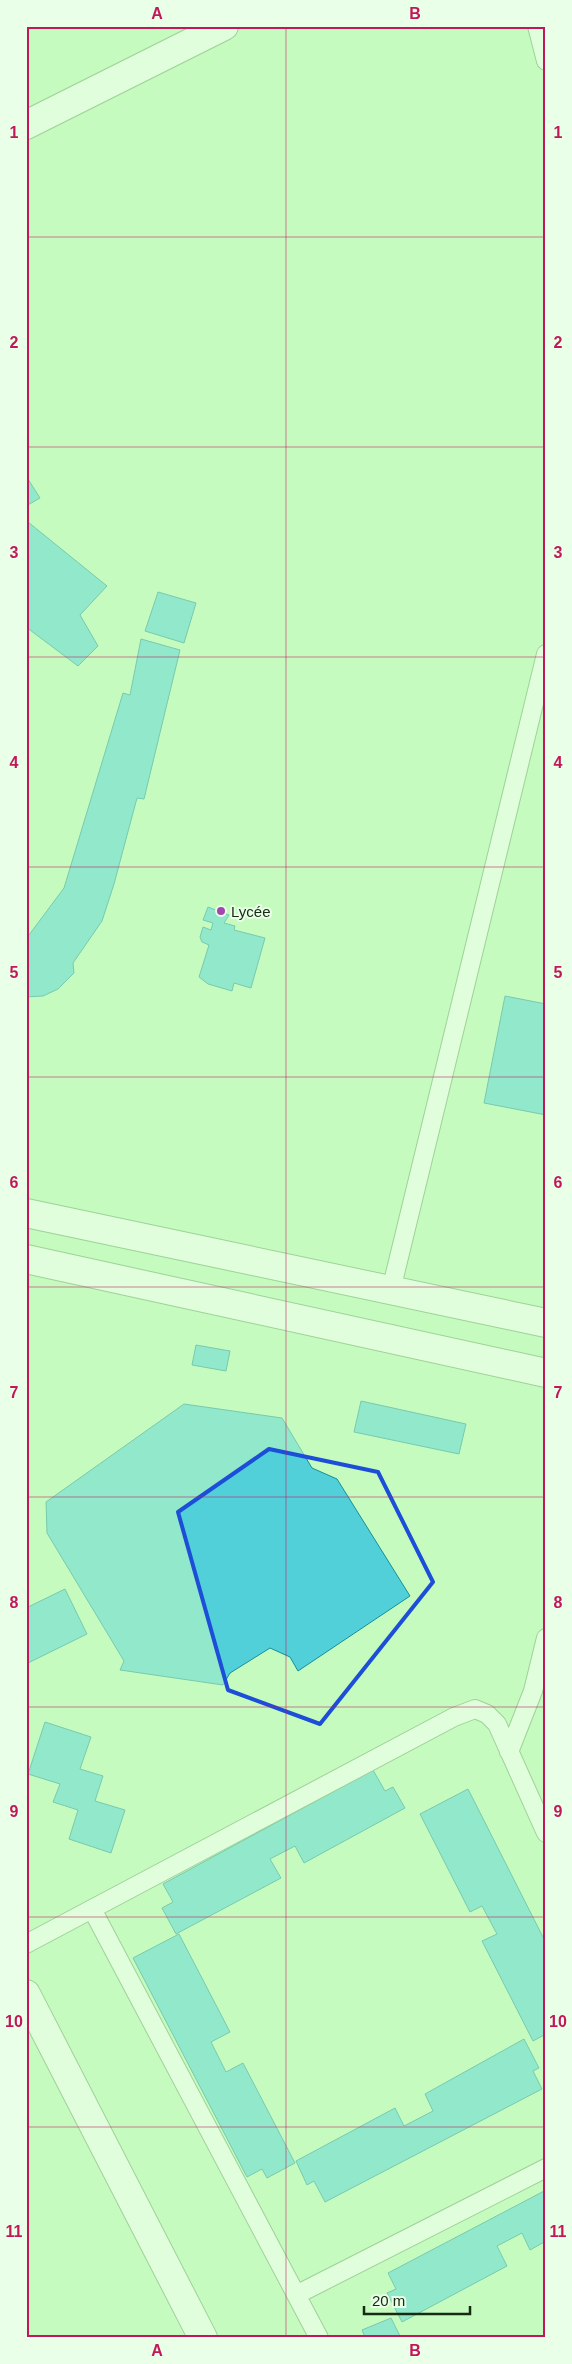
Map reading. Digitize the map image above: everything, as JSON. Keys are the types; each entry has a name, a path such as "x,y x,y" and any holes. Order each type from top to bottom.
{"street":[{"path":"26,126 224,26"},
{"path":"26,1213 546,1323"},
{"path":"26,1259 546,1373"},
{"path":"26,1994 203,2338"}],"lane":[{"path":"538,26 546,61"},
{"path":"391,1290 546,654"},
{"path":"509,1752 532,1691 546,1638"},
{"path":"26,1944 454,1716 474,1709 487,1714 498,1724 546,1833"},
{"path":"92,1909 319,2338"},
{"path":"296,2295 546,2168"}],"highlighted area":[{"path":"269,1449 378,1472 433,1582 320,1724 228,1690 178,1512"}],"building":[{"path":"26,476 40,498 26,506"},
{"path":"28,522 107,586 80,615 98,646 78,666 26,627 26,523"},
{"path":"158,592 196,603 184,643 145,631"},
{"path":"141,639 180,650 144,799 137,798 102,921 73,963 74,973 58,989 43,996 26,997 26,939 64,888 123,693 130,695"},
{"path":"208,907 229,915 224,923 235,926 234,930 265,938 251,988 234,983 232,991 208,984 199,977 209,945 202,942 200,937 203,927 211,930 213,923 203,920"},
{"path":"505,996 546,1004 546,1115 484,1103"},
{"path":"196,1345 230,1351 226,1371 192,1365"},
{"path":"361,1401 466,1424 459,1454 354,1432"},
{"path":"184,1404 282,1418 312,1468 337,1479 410,1596 298,1671 290,1657 270,1648 230,1673 223,1685 120,1670 124,1661 47,1533 46,1502"},
{"path":"65,1589 87,1634 26,1664 26,1608"},
{"path":"45,1722 91,1737 80,1769 103,1776 95,1801 125,1810 111,1853 69,1839 78,1810 53,1802 60,1784 28,1774"},
{"path":"373,1770 385,1791 393,1787 405,1808 304,1863 295,1846 270,1859 281,1878 176,1934 162,1908 173,1902 163,1884"},
{"path":"468,1789 546,1943 546,2034 533,2041 482,1941 497,1934 482,1906 470,1912 420,1814"},
{"path":"179,1934 230,2032 211,2042 226,2072 243,2063 295,2163 267,2178 262,2169 247,2177 133,1958"},
{"path":"524,2039 539,2068 533,2071 542,2089 325,2202 314,2181 307,2185 296,2161 395,2108 404,2126 433,2111 425,2094"},
{"path":"546,2190 546,2241 530,2250 522,2233 497,2246 507,2266 402,2322 387,2293 396,2289 388,2273"},
{"path":"391,2318 401,2338 363,2338 365,2337 362,2330"}],"place":[{"name":"Lycée","path":"221,911"}]}
